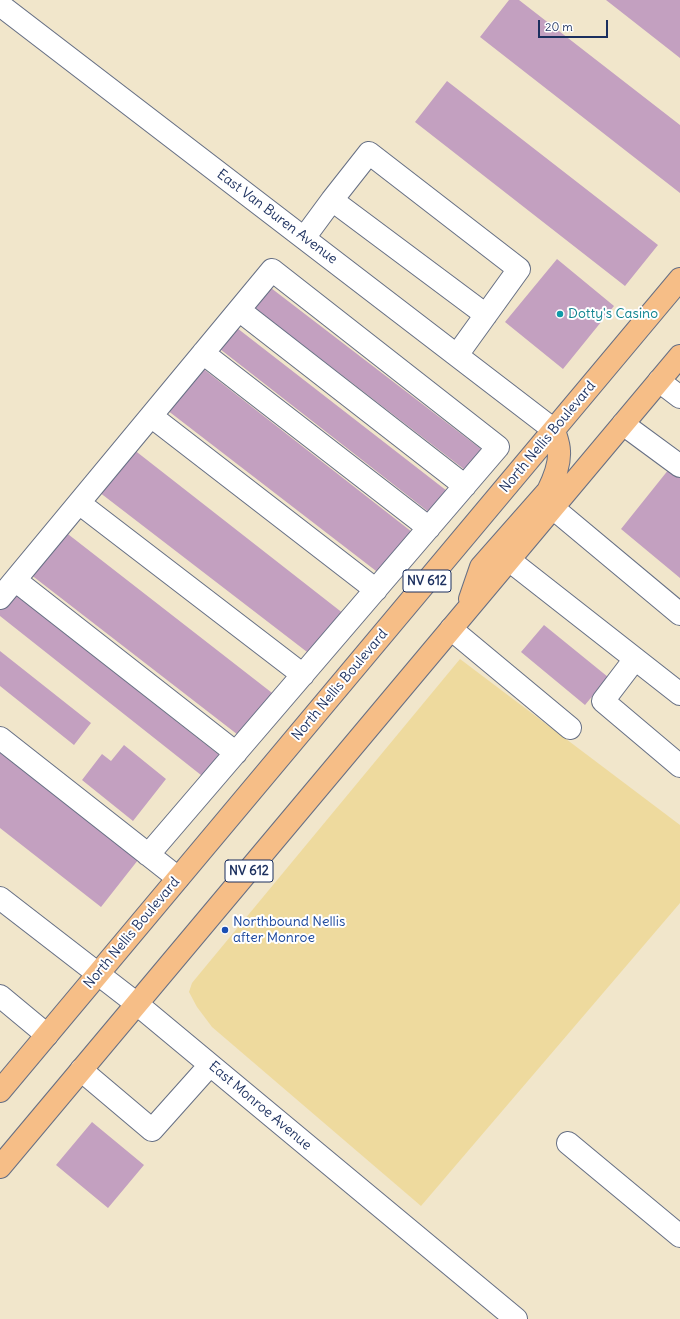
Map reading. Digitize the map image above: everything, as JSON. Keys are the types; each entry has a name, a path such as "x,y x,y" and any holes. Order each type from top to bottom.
{"main road":[{"name":"North Nellis Boulevard","path":"0,1091 680,279"},
{"name":"NV 612","path":"0,1167 680,356"},
{"path":"458,621 481,567 548,491 554,479 559,458 559,450 554,430"}],"street":[{"name":"East Van Buren Avenue","path":"0,5 554,430"},
{"path":"304,238 369,153 519,268 457,355"},
{"path":"332,200 486,315"},
{"path":"0,598 272,270 498,447 148,855"},
{"path":"239,310 465,486"},
{"path":"203,353 429,528"},
{"path":"659,380 680,397"},
{"path":"152,416 376,590"},
{"path":"623,424 680,466"},
{"path":"79,503 302,675"},
{"path":"553,508 680,614"},
{"path":"509,560 680,694"},
{"path":"15,580 236,753"},
{"path":"458,621 570,728"},
{"path":"635,659 603,701 680,766"},
{"path":"0,738 178,878"},
{"name":"East Monroe Avenue","path":"0,898 99,973 137,1004 516,1319"},
{"path":"0,996 47,1035"},
{"path":"81,1070 152,1130 210,1064"},
{"path":"568,1143 680,1236"}],"sand":[{"path":"460,659 680,825 680,903 421,1206 212,1027 197,1007 189,992 192,983"}],"building":[{"path":"509,0 519,0 680,125 680,193 480,37"},
{"path":"606,0 680,0 680,58"},
{"path":"447,81 658,245 625,286 415,122"},
{"name":"Dotty's Casino","path":"557,259 614,306 563,369 505,322"},
{"path":"271,288 481,449 465,470 255,308"},
{"path":"237,328 447,491 430,513 220,349"},
{"path":"201,367 412,532 380,574 167,410"},
{"path":"133,449 344,614 311,655 99,492"},
{"path":"669,469 680,478 680,578 621,529"},
{"path":"64,531 276,696 242,738 30,574"},
{"path":"12,592 223,758 206,779 0,616 0,607"},
{"path":"544,625 608,677 585,705 521,652"},
{"path":"0,651 91,723 74,745 0,686"},
{"path":"124,745 166,779 133,821 82,780 102,754 111,761"},
{"path":"0,752 138,860 101,907 0,828"},
{"path":"92,1122 144,1165 108,1208 56,1165"}],"place":[{"name":"Dotty's Casino","path":"560,314"},
{"name":"Northbound Nellis after Monroe","path":"225,930"}]}
